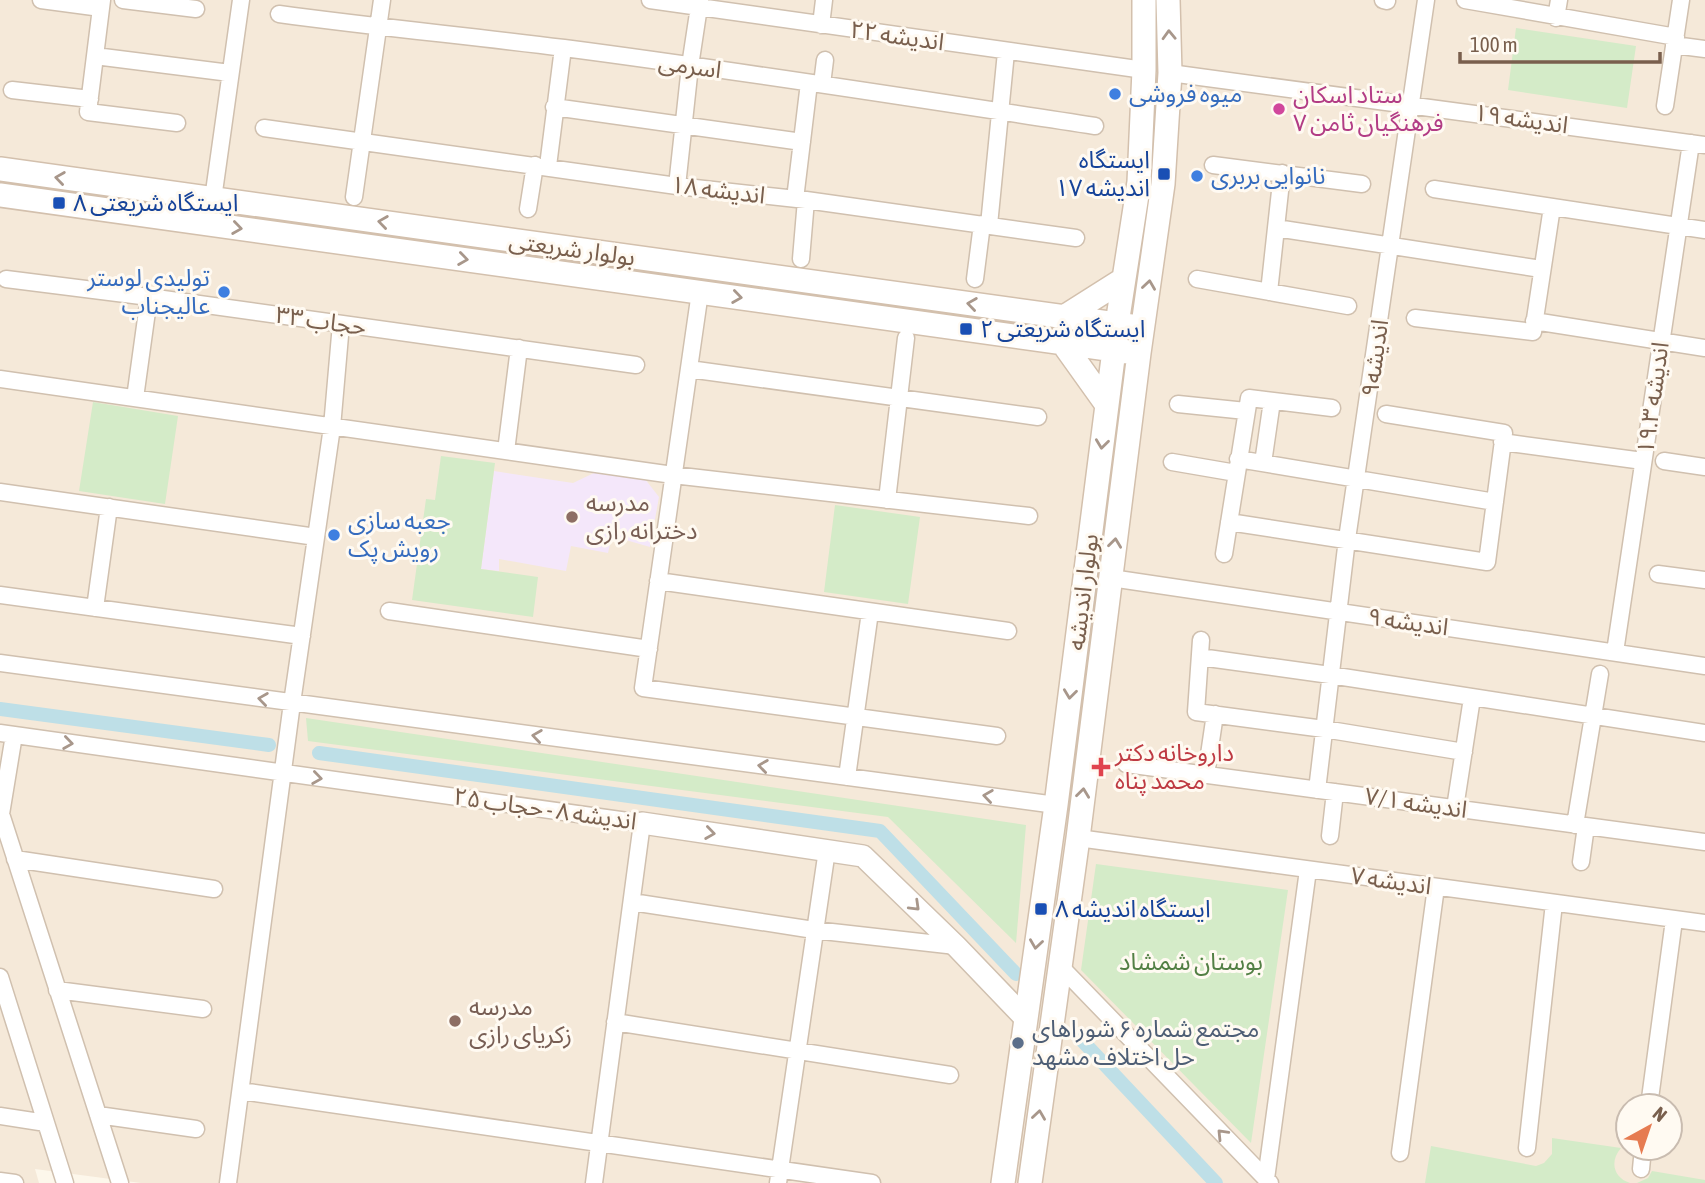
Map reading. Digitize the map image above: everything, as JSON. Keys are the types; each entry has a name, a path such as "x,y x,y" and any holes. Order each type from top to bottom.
{"main road":[{"name":"بولوار اندیشه","path":"1003,1183 1056,806 1117,324 1139,183 1144,0"},
{"name":"بولوار اندیشه","path":"1030,1183 1163,184 1170,73 1168,0"},
{"name":"بولوار شریعتی","path":"1,168 1143,328"},
{"name":"بولوار شریعتی","path":"0,195 1139,353"},
{"path":"1064,317 1124,279"},
{"path":"1062,342 1107,405"}],"street":[{"path":"41,0 102,4 88,112 177,123"},
{"path":"122,0 196,9"},
{"path":"213,199 241,0"},
{"path":"354,197 382,0"},
{"name":"اندیشه ۲۲","path":"650,0 700,4 821,25 1144,70"},
{"path":"821,25 824,0"},
{"name":"اندیشه۹","path":"1317,790 1338,611 1426,0"},
{"path":"1465,0 1705,49"},
{"path":"1556,18 1559,0"},
{"path":"1665,106 1681,0"},
{"path":"677,186 690,66 700,4"},
{"name":"اسرمی","path":"279,14 378,28 563,48 1095,126"},
{"path":"528,209 542,165 563,48"},
{"path":"975,279 986,225 1006,52"},
{"path":"95,55 230,73"},
{"path":"801,258 802,142 816,83 825,60"},
{"name":"اندیشه ۱۹","path":"1170,73 1698,144"},
{"path":"12,90 90,99"},
{"path":"554,107 802,142"},
{"name":"اندیشه ۱۸","path":"264,128 677,186 1076,237"},
{"name":"اندیشه ۱۹.۳","path":"1615,652 1678,225 1698,144"},
{"path":"1213,165 1362,184"},
{"path":"1269,292 1282,173"},
{"path":"1434,189 1705,230"},
{"path":"1415,318 1533,332 1552,207"},
{"path":"1276,228 1541,269"},
{"name":"حجاب ۳۳","path":"6,279 636,365"},
{"path":"1197,279 1348,306"},
{"path":"700,292 643,688 997,736"},
{"path":"135,398 149,297"},
{"path":"1534,321 1705,348"},
{"path":"228,1183 332,427 341,324"},
{"path":"887,500 906,338"},
{"path":"506,451 519,348"},
{"path":"689,369 1038,417"},
{"path":"0,379 673,475 1029,516"},
{"path":"1224,554 1249,398 1332,408"},
{"path":"1263,463 1272,401"},
{"path":"1178,404 1246,411"},
{"path":"1229,522 1487,562 1504,433 1386,414"},
{"path":"1503,442 1643,461"},
{"path":"1664,461 1705,467"},
{"path":"1172,462 1237,466 1263,463 1494,502"},
{"path":"0,492 316,537"},
{"path":"95,608 109,507"},
{"path":"1658,573 1705,580"},
{"name":"اندیشه ۹","path":"1111,578 1705,666"},
{"path":"658,581 1009,631"},
{"path":"0,595 302,636"},
{"path":"389,611 649,649"},
{"path":"847,777 870,612"},
{"path":"1201,640 1196,712 1464,752"},
{"path":"1200,657 1705,733"},
{"path":"0,663 1056,806"},
{"path":"1581,862 1580,825 1592,717 1600,674"},
{"path":"1455,808 1472,698"},
{"path":"1206,775 1215,714"},
{"path":"7,734 1,814 120,1183"},
{"name":"اندیشه ۸ - حجاب ۲۵","path":"7,734 863,856 956,946 1025,1018"},
{"name":"اندیشه ۷/۱","path":"1126,764 1705,842"},
{"path":"1330,836 1335,792"},
{"path":"594,1183 642,823"},
{"name":"اندیشه ۷","path":"1078,838 1705,923"},
{"path":"779,1176 827,850"},
{"path":"15,859 214,889"},
{"path":"1268,1181 1308,870"},
{"path":"1400,1153 1436,887"},
{"path":"632,902 814,930 956,946"},
{"path":"1527,1148 1554,903"},
{"path":"1651,1092 1674,920"},
{"path":"1059,965 1268,1181"},
{"path":"0,977 65,1183"},
{"path":"57,990 203,1009"},
{"path":"615,1022 950,1074"},
{"path":"241,1091 599,1142 779,1176 872,1183"},
{"path":"98,1115 196,1129"},
{"path":"0,1116 46,1123"},
{"path":"1641,1169 1642,1162"},
{"path":"0,1181 15,1183"}],"shaded area":[{"path":"0,0 1705,0 1705,1183 141,1183 35,1169 39,1183 0,1183"},
{"name":"مدرسه دخترانه رازی","path":"494,471 573,483 596,472 645,479 659,497 650,547 612,536 608,553 571,546 566,571 499,559 499,571 481,569"}],"green space":[{"path":"1516,28 1636,46 1627,108 1508,90"},
{"path":"93,402 178,416 165,504 79,491"},
{"path":"441,456 495,463 481,569 538,577 533,617 412,600 426,499 435,500"},
{"path":"835,505 920,517 908,604 824,592"},
{"path":"306,718 1026,825 1016,943 888,817 308,741"},
{"name":"بوستان شمشاد","path":"1096,864 1288,890 1251,1143 1081,970"},
{"path":"1552,1138 1614,1147 1615,1169 1620,1177 1630,1183 1425,1183 1431,1146 1536,1166 1544,1163 1552,1154"},
{"path":"1652,1171 1705,1180 1705,1183 1637,1183 1648,1178"}],"waterway":[{"path":"0,709 269,745"},
{"path":"319,753 880,831 1016,974"},
{"path":"1075,1033 1216,1183"}],"place":[{"name":"میوه فروشی","path":"1115,94"},
{"name":"ستاد اسکان فرهنگیان ثامن ۷","path":"1279,109"},
{"name":"ایستگاه اندیشه ۱۷","path":"1164,174"},
{"name":"نانوایی بربری","path":"1197,176"},
{"name":"ایستگاه شریعتی ۸","path":"59,203"},
{"name":"تولیدی لوستر عالیجناب","path":"224,292"},
{"name":"ایستگاه شریعتی ۲","path":"966,329"},
{"name":"مدرسه دخترانه رازی","path":"572,517"},
{"name":"جعبه سازی رویش پک","path":"334,535"},
{"name":"داروخانه دکتر محمد پناه","path":"1101,767"},
{"name":"ایستگاه اندیشه ۸","path":"1041,909"},
{"name":"مدرسه زکریای رازی","path":"455,1021"},
{"name":"مجتمع شماره ۶ شوراهای حل اختلاف مشهد","path":"1018,1043"}]}
